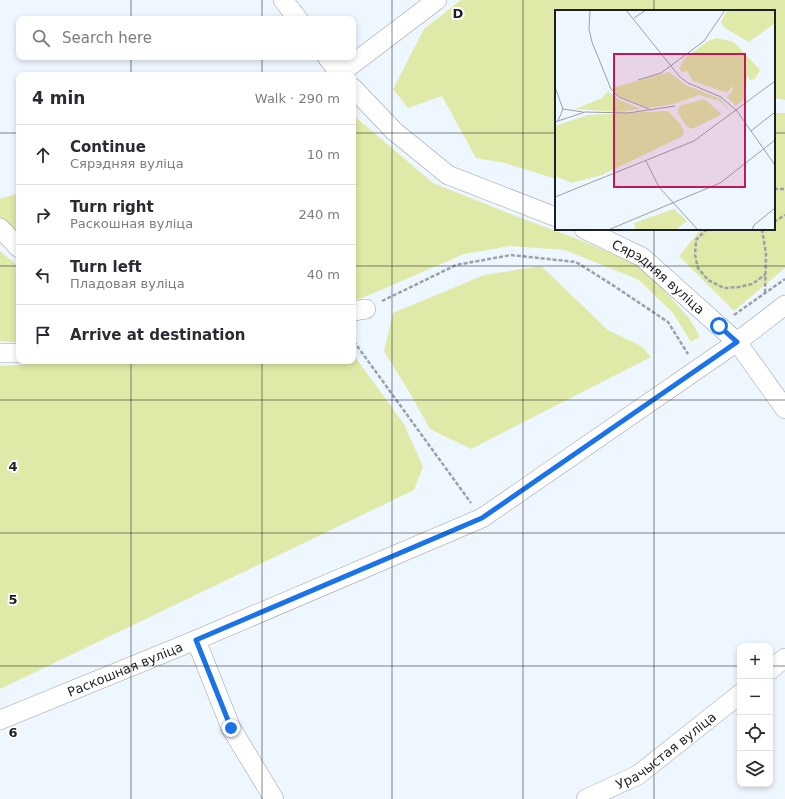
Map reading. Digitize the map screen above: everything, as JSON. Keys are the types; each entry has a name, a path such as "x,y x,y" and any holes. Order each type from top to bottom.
{"street":[{"path":"283,0 296,16"},
{"path":"344,72 437,0"},
{"path":"329,60 338,72"},
{"path":"356,91 394,131 448,175 555,217"},
{"path":"0,228 16,245"},
{"name":"Сярэдняя вуліца","path":"586,230 642,257 737,342 785,408"},
{"name":"Раскошная вуліца","path":"0,720 196,640 482,518 698,370 785,305"},
{"path":"0,353 16,353"},
{"path":"196,640 231,728 274,799"},
{"path":"773,668 785,658"},
{"name":"Урачыстая вуліца","path":"586,799 638,775 737,696"}],"path":[{"path":"775,221 785,215"},
{"path":"705,230 696,240 694,255 698,268 708,280 724,288 739,287 752,284 765,275"},
{"path":"762,230 766,254 764,294"},
{"path":"359,310 456,265 511,255 576,262 668,322 698,370"},
{"path":"719,326 785,279"},
{"path":"356,344 482,518"}],"green space":[{"path":"461,0 785,0 785,100 775,98 775,10 555,10 555,179 505,163 476,158 442,96 408,108 393,89 424,29"},
{"path":"775,113 785,113 785,268 734,311 679,256 700,230 775,230"},
{"path":"356,118 433,183 583,241 644,268 689,318 700,337 691,342 673,313 639,280 565,250 510,246 464,254 360,299 356,299"},
{"path":"16,194 16,236 0,218 0,199"},
{"path":"0,251 16,264 16,343 0,341"},
{"path":"541,266 608,330 641,346 651,357 471,449 430,429 384,351 393,313 484,275"},
{"path":"356,358 404,424 423,467 414,490 0,689 0,366 31,364 356,364"}],"route":[{"path":"231,728 196,640 482,518 737,342 719,326"}]}
